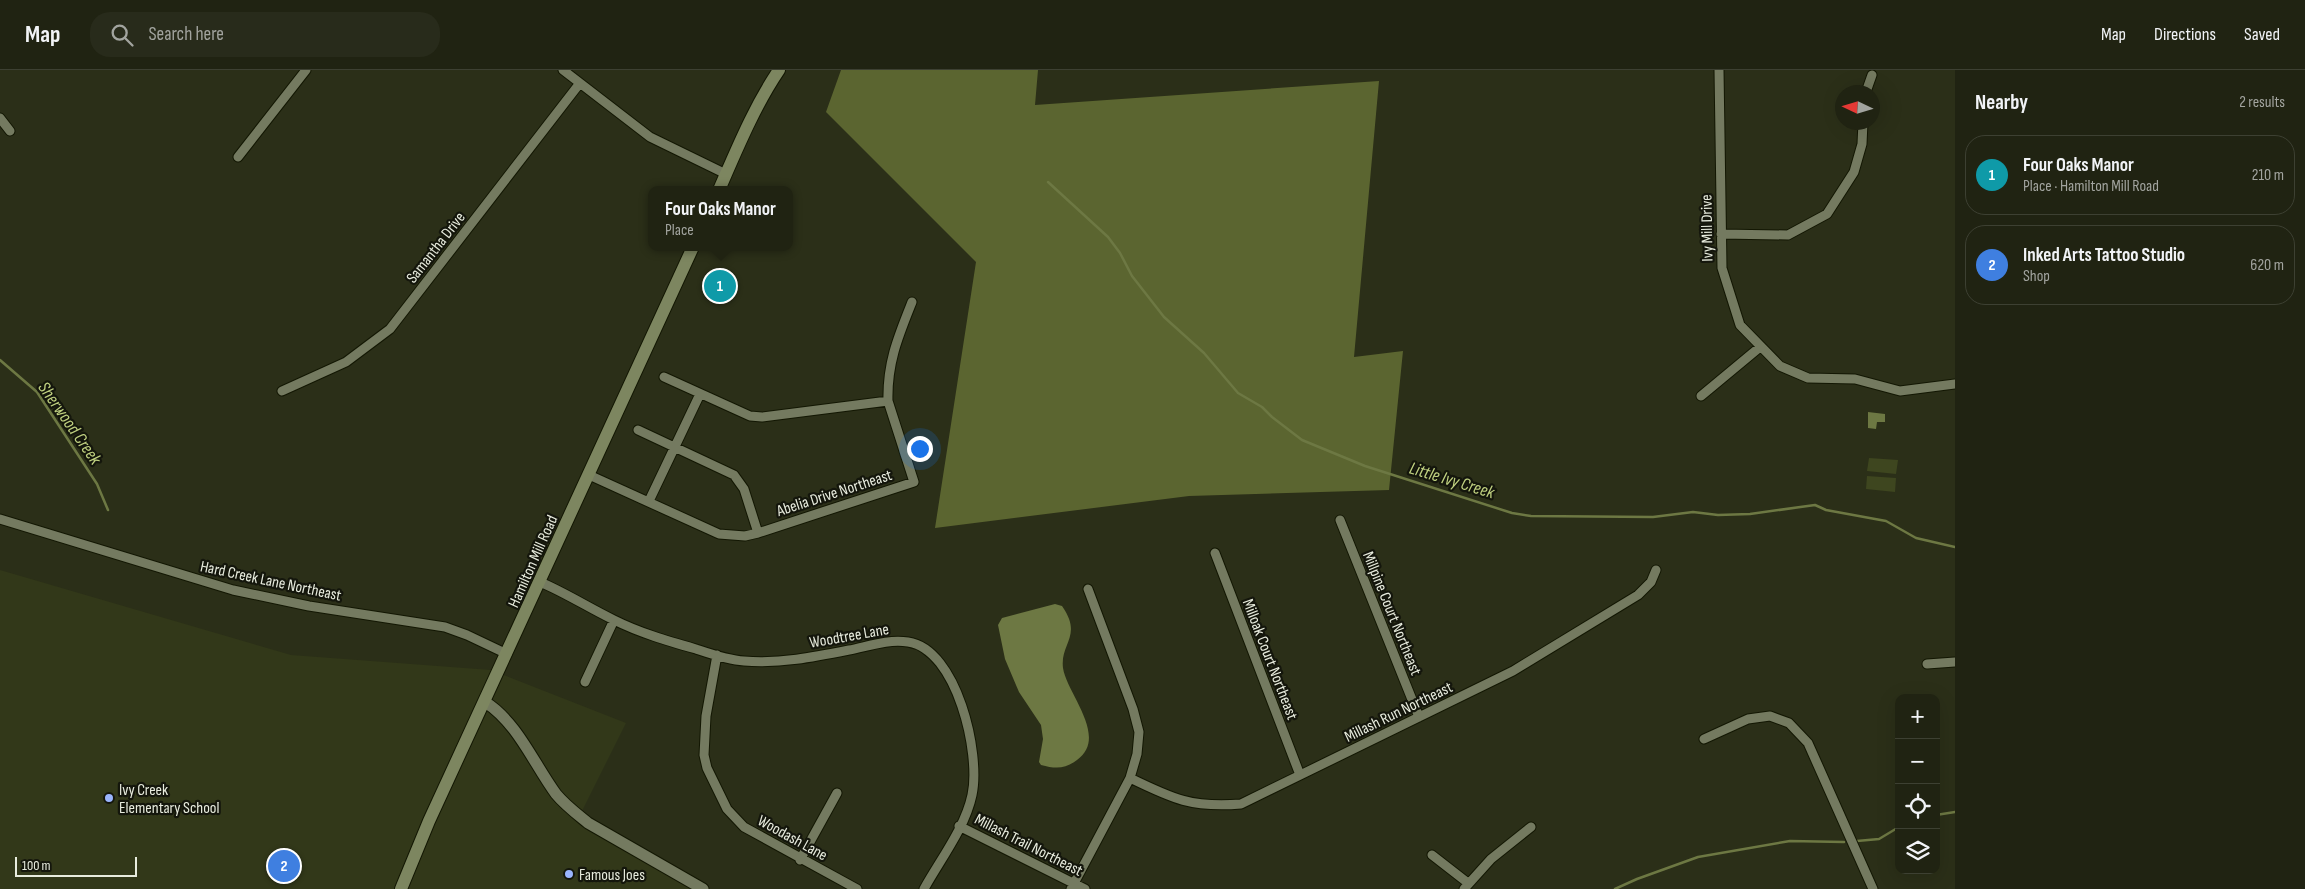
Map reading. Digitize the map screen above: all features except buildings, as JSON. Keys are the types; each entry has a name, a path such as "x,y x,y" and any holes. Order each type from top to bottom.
{"main road":[{"path":"721,186 755,112 779,70"},
{"name":"Hamilton Mill Road","path":"401,889 429,821 691,251"}],"street":[{"path":"238,157 306,70"},
{"path":"563,70 650,137 726,174"},
{"name":"Ivy Mill Drive","path":"1719,70 1722,268 1740,326 1780,366 1808,378 1855,379 1900,392 1955,384"},
{"path":"1868,85 1872,75"},
{"name":"Samantha Drive","path":"282,391 346,362 390,329 580,83"},
{"path":"0,118 10,132"},
{"path":"1721,234 1788,235 1827,214 1854,172 1862,144 1863,130"},
{"name":"Abelia Drive Northeast","path":"589,475 719,534 745,536 914,482 888,401 890,360 912,302"},
{"path":"1701,396 1760,347"},
{"path":"664,377 736,411 762,417 888,401"},
{"path":"649,501 700,394"},
{"path":"638,430 734,475 740,481 758,533"},
{"name":"Hard Creek Lane Northeast","path":"0,520 233,590 309,606 445,628 467,635 507,654"},
{"name":"Millpine Court Northeast","path":"1340,520 1418,717"},
{"name":"Milloak Court Northeast","path":"1215,553 1300,775"},
{"name":"Millash Run Northeast","path":"1130,778 1167,797 1190,804 1214,806 1241,804 1513,671 1638,595 1651,582 1656,570"},
{"name":"Woodtree Lane","path":"540,582 583,602 614,620 654,637 716,656 743,661 788,660 889,640 910,642 927,650 941,664 954,688 970,732 975,777 972,796 959,826 924,889"},
{"path":"1072,886 1130,778 1137,754 1139,732 1133,709 1088,589"},
{"path":"585,682 614,620"},
{"name":"Woodash Lane","path":"716,656 704,740 707,768 727,809 744,827 800,860 857,889"},
{"path":"1927,664 1955,662"},
{"path":"485,702 503,715 557,795 572,810 588,823 703,889"},
{"path":"1704,739 1748,719 1770,716 1789,723 1808,743 1873,889"},
{"path":"800,860 837,793"},
{"name":"Millash Trail Northeast","path":"959,826 1072,886 1085,889"},
{"path":"1432,854 1466,886 1492,859 1531,827"}],"shaded area":[{"path":"841,70 1038,70 1035,105 1379,81 1354,357 1403,351 1389,490 1189,496 935,528 976,262 826,112"},
{"path":"1868,412 1885,414 1885,422 1877,422 1876,429 1868,428"},
{"path":"1869,458 1898,460 1896,474 1867,471"},
{"path":"1867,476 1896,478 1895,492 1866,489"},
{"path":"0,570 291,655 491,670 626,723 580,815 702,889 0,889"},
{"path":"1055,604 1062,606 1071,625 1071,632 1063,659 1063,668 1084,715 1089,740 1086,751 1077,760 1064,767 1056,768 1041,765 1039,762 1043,739 1041,725 1019,692 1005,659 998,625 1002,618"}],"waterway":[{"name":"Little Ivy Creek","path":"1048,182 1108,237 1120,253 1132,276 1164,317 1204,353 1238,393 1262,407 1302,440 1365,466 1512,513 1531,516 1653,517 1693,512 1718,515 1750,514 1815,505 1826,510 1886,521 1916,538 1955,547"},
{"name":"Sherwood Creek","path":"0,360 37,392 97,484 108,510"},
{"path":"1940,814 1955,812"},
{"path":"1857,841 1879,839 1896,829"},
{"path":"1615,889 1698,857 1790,841 1844,842"}],"place":[{"name":"Four Oaks Manor","path":"720,286"},
{"name":"Ivy Creek Elementary School","path":"109,798"},
{"name":"Inked Arts Tattoo Studio","path":"284,866"},
{"name":"Famous Joes","path":"569,874"}]}
